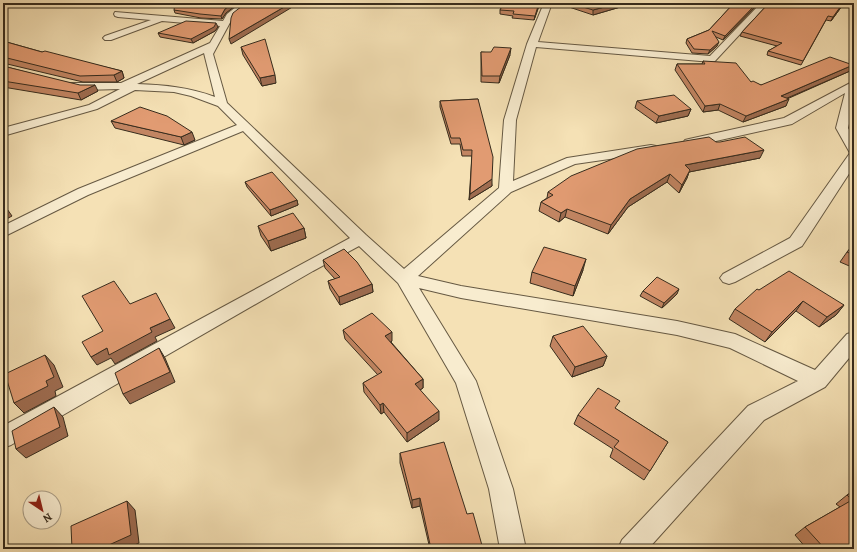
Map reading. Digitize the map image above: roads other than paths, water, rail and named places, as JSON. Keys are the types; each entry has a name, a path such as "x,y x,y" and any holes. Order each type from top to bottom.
{"street":[{"path":"222,104 208,54 230,16 246,3"},
{"path":"506,189 510,120 532,44 548,3"},
{"path":"532,44 712,59 765,3"},
{"path":"118,14 225,24"},
{"path":"108,38 163,19"},
{"path":"3,132 93,107 127,86 212,45"},
{"path":"62,82 83,87 127,86 181,90 194,93 222,104 360,239 404,279 466,381 501,489 513,549"},
{"path":"679,145 788,121 854,84"},
{"path":"854,84 842,128 854,150"},
{"path":"3,232 83,192 246,126"},
{"path":"404,279 506,189 572,161 664,148"},
{"path":"729,278 796,242 854,156"},
{"path":"3,438 307,267 360,239"},
{"path":"404,279 461,292 677,328 735,342 818,381"},
{"path":"631,549 756,413 818,381 854,339"}]}
